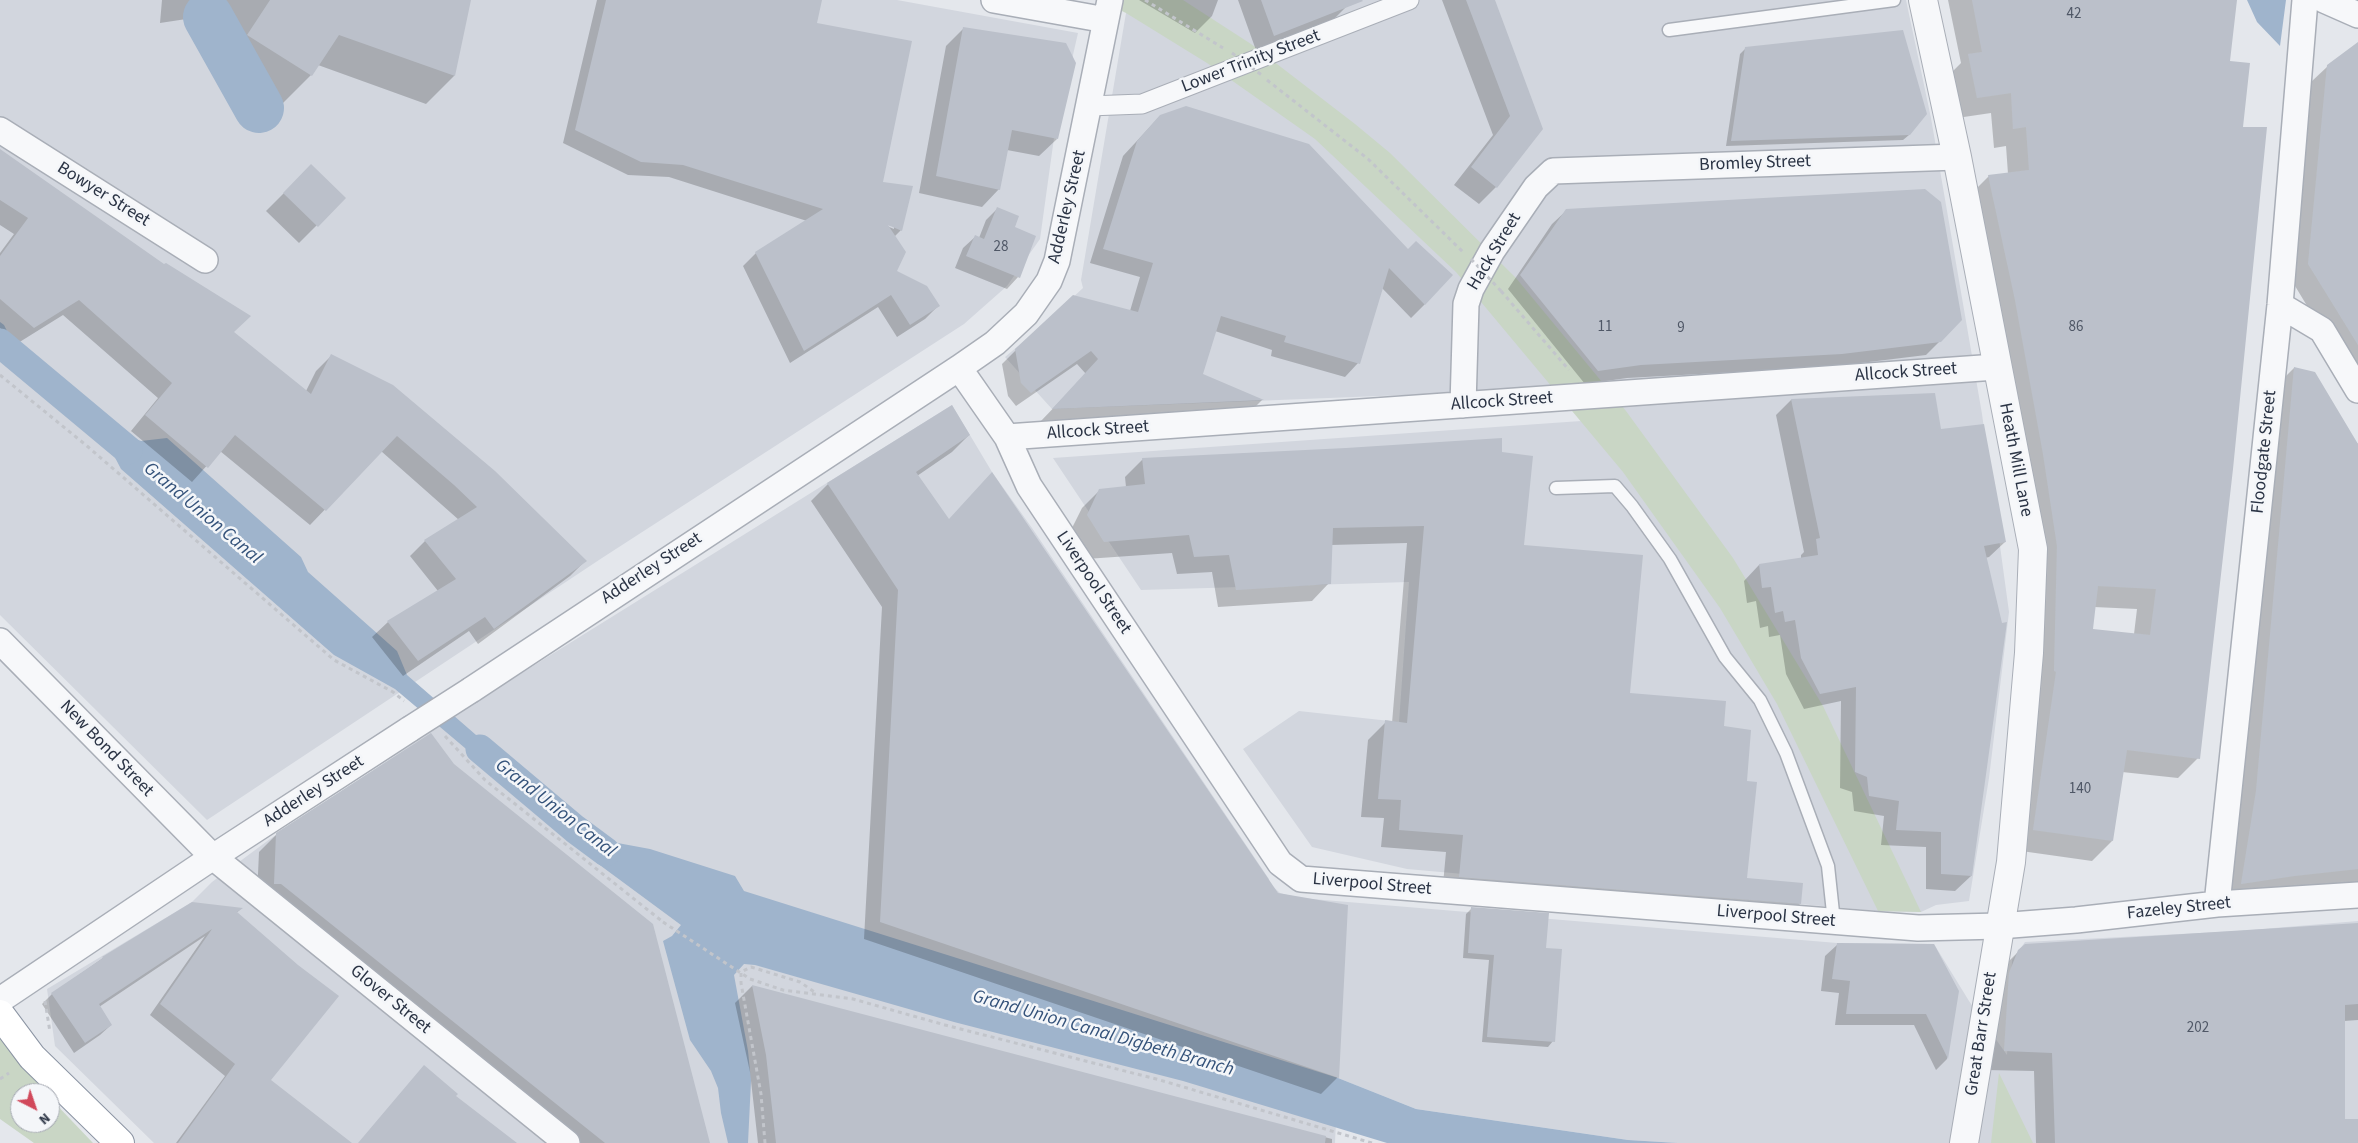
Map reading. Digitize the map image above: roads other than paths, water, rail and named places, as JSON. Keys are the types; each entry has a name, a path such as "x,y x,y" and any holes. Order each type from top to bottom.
{"highway":[{"path":"0,1014 32,1057 120,1143"}],"street":[{"path":"994,0 1108,10"},
{"name":"Lower Trinity Street","path":"1089,106 1142,104 1409,0"},
{"name":"Heath Mill Lane","path":"1923,0 1957,157 1996,367 2033,549 2029,653 2021,763 2011,862 1999,926"},
{"name":"Floodgate Street","path":"2217,904 2280,305 2305,0"},
{"path":"2324,0 2358,14"},
{"name":"Adderley Street","path":"0,1000 213,857 471,690 995,343 1026,314 1049,281 1063,237 1108,10"},
{"name":"Bowyer Street","path":"0,130 205,260"},
{"name":"Bromley Street","path":"1553,171 1957,157"},
{"name":"Hack Street","path":"1463,405 1466,304 1471,289 1497,243 1536,187 1553,171"},
{"path":"2280,305 2322,330 2358,390"},
{"name":"Allcock Street","path":"1007,437 1996,367"},
{"name":"Liverpool Street","path":"959,368 1007,437 1029,486 1280,864 1301,879 1918,928 1999,926"},
{"name":"New Bond Street","path":"0,641 213,857"},
{"name":"Glover Street","path":"213,857 567,1143"},
{"name":"Fazeley Street","path":"1999,926 2085,919 2217,904 2358,895"},
{"name":"Great Barr Street","path":"1964,1143 1999,926"}],"lane":[{"path":"1669,30 1894,0"},
{"path":"1556,488 1615,486 1632,506 1670,559 1725,657 1760,700 1786,753 1828,866 1834,922"}],"water":[{"path":"2247,0 2286,0 2280,46 2257,22"},
{"path":"0,322 4,325 23,363 0,354"},
{"path":"98,425 141,441 167,438 301,557 308,572 397,651 407,675 491,748 501,766 478,759 395,689 334,655 121,469"},
{"name":"Grand Union Canal Digbeth Branch","path":"575,829 596,839 650,849 735,876 744,891 1338,1078 1416,1109 1628,1140 1678,1143 1387,1143 1183,1081 954,1022 755,965 744,964 734,975 748,1051 751,1081 748,1143 728,1143 721,1113 718,1088 711,1071 690,1040 663,941 672,936 681,925 597,863"}],"waterway":[{"path":"208,17 259,108"},
{"name":"Grand Union Canal","path":"0,343 128,450"},
{"name":"Grand Union Canal","path":"480,749 575,829 606,852"}]}
